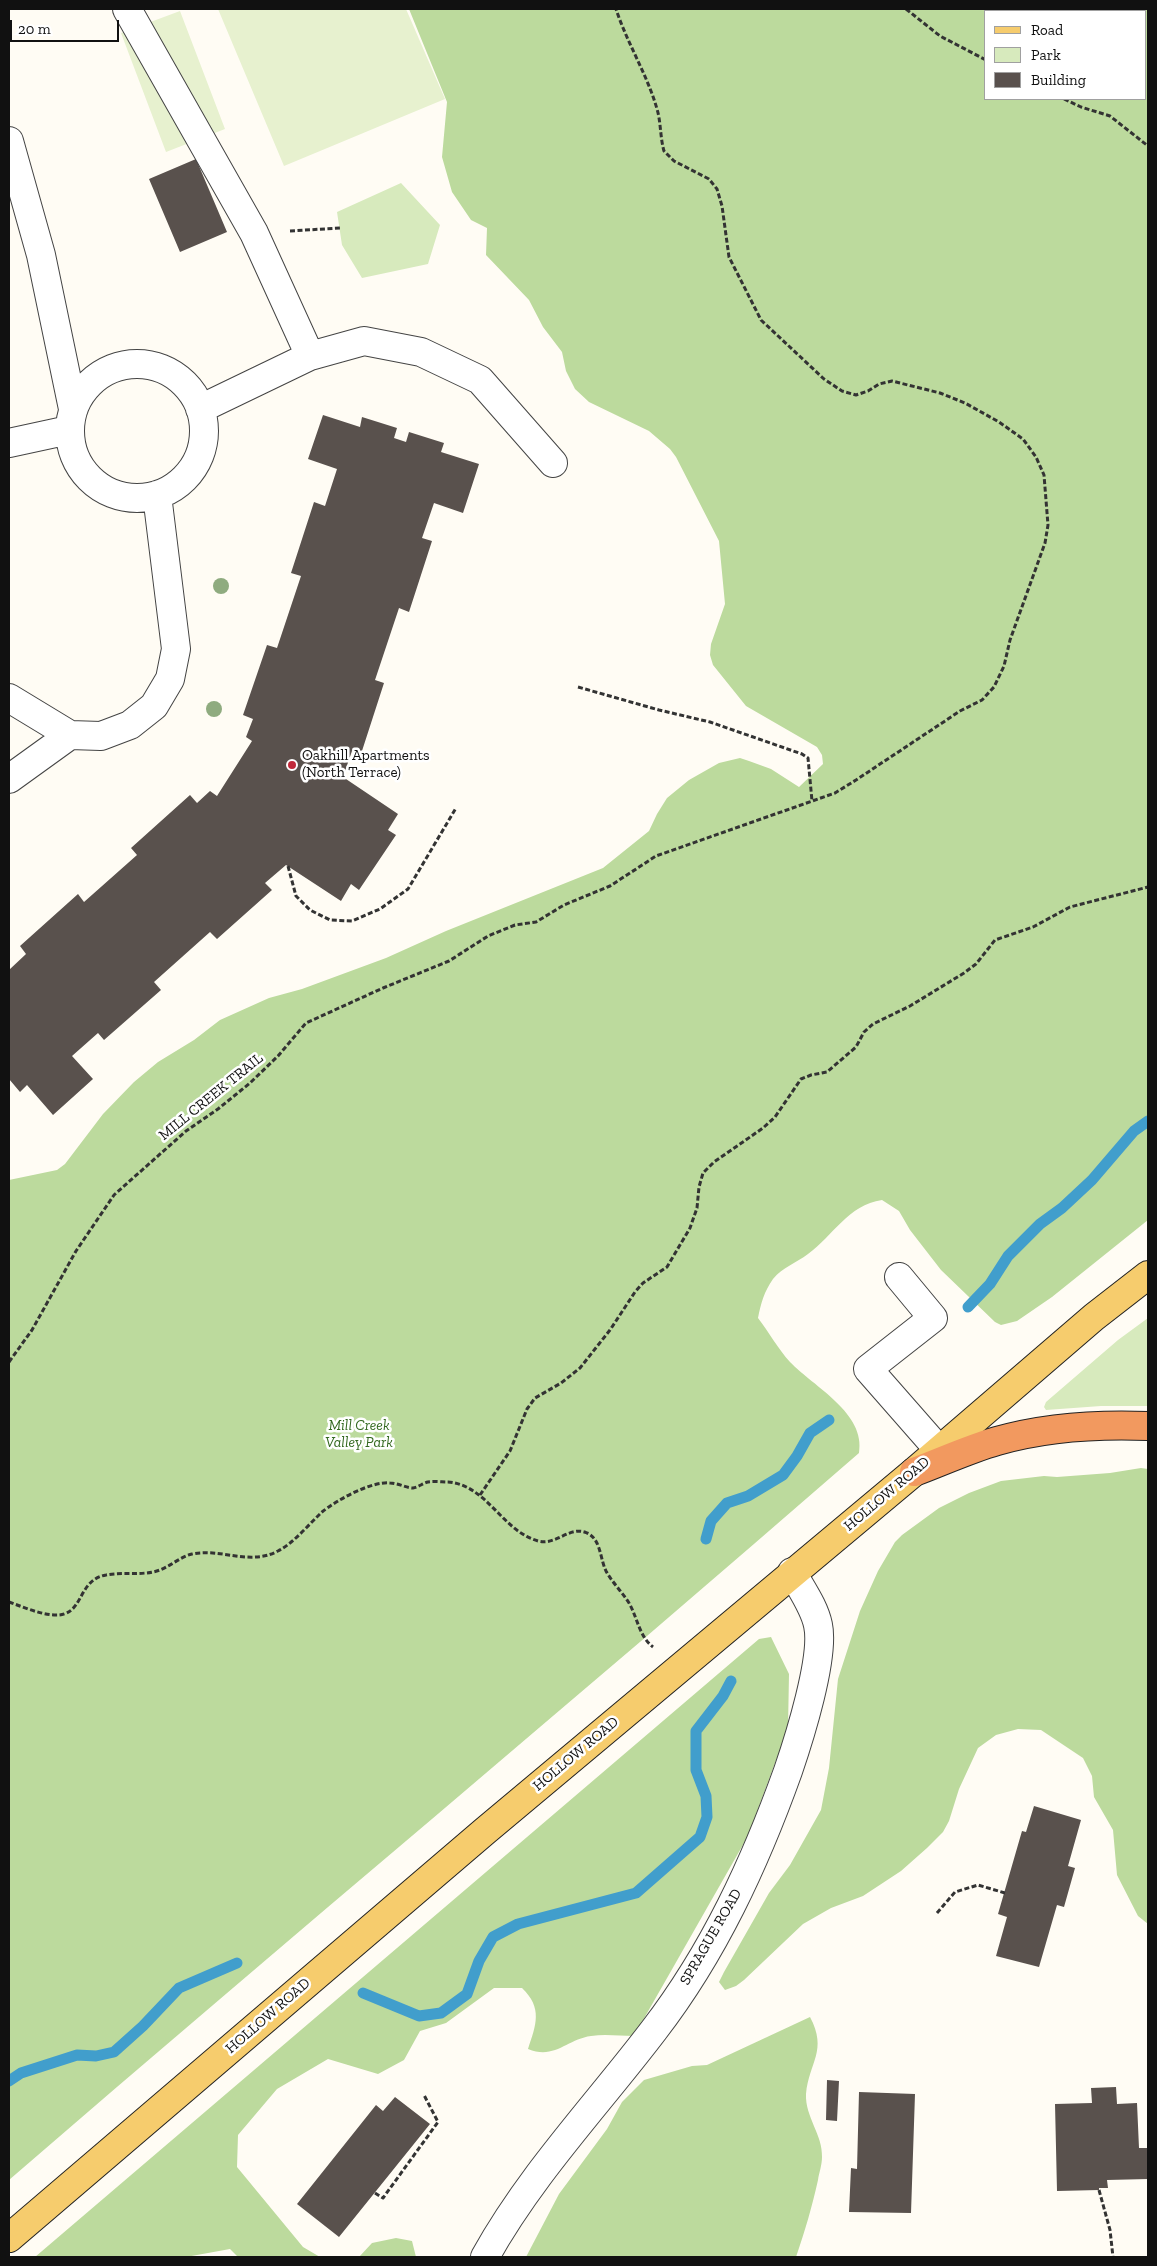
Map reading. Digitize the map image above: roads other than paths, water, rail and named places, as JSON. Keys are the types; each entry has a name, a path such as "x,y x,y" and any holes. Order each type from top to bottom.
{"highway":[{"path":"914,1472 996,1441 1047,1430 1108,1424 1148,1426"}],"main road":[{"name":"HOLLOW ROAD","path":"9,2238 485,1831 792,1572 914,1472 1094,1317 1148,1275"}],"street":[{"path":"127,9 254,233 310,356"},
{"path":"9,140 41,255 71,420 72,451 81,470 96,485 115,495 136,499 156,495 176,486 191,471 201,452 204,430 200,409 192,392 180,379 164,370 146,364 128,364 109,370 94,379 81,392 71,420 9,443"},
{"path":"200,409 310,356 364,340 422,352 480,380 553,463"},
{"path":"9,698 70,735 101,736 130,725 154,706 170,679 176,650 156,495"},
{"path":"9,779 70,735"},
{"path":"899,1277 933,1318 868,1370 939,1450"},
{"name":"SPRAGUE ROAD","path":"485,2257 525,2192 660,2022 726,1918 751,1865 792,1758 806,1711 818,1650 818,1626 812,1607 792,1572"}],"waterway":[{"path":"968,1307 990,1284 1008,1256 1040,1224 1062,1208 1092,1180 1134,1131 1148,1121"},
{"path":"706,1539 711,1521 727,1503 748,1496 783,1475 797,1456 810,1433 829,1420"},
{"path":"363,1993 419,2016 441,2013 467,1994 479,1961 493,1937 518,1924 636,1893 700,1837 707,1817 706,1796 696,1770 696,1731 723,1696 731,1681"},
{"path":"9,2081 21,2073 77,2055 96,2056 114,2052 143,2026 179,1988 237,1963"}],"place":[{"name":"Oakhill Apartments (North Terrace)","path":"292,765"}],"park label":[{"name":"Mill Creek Valley Park","path":"359,1434"}]}
